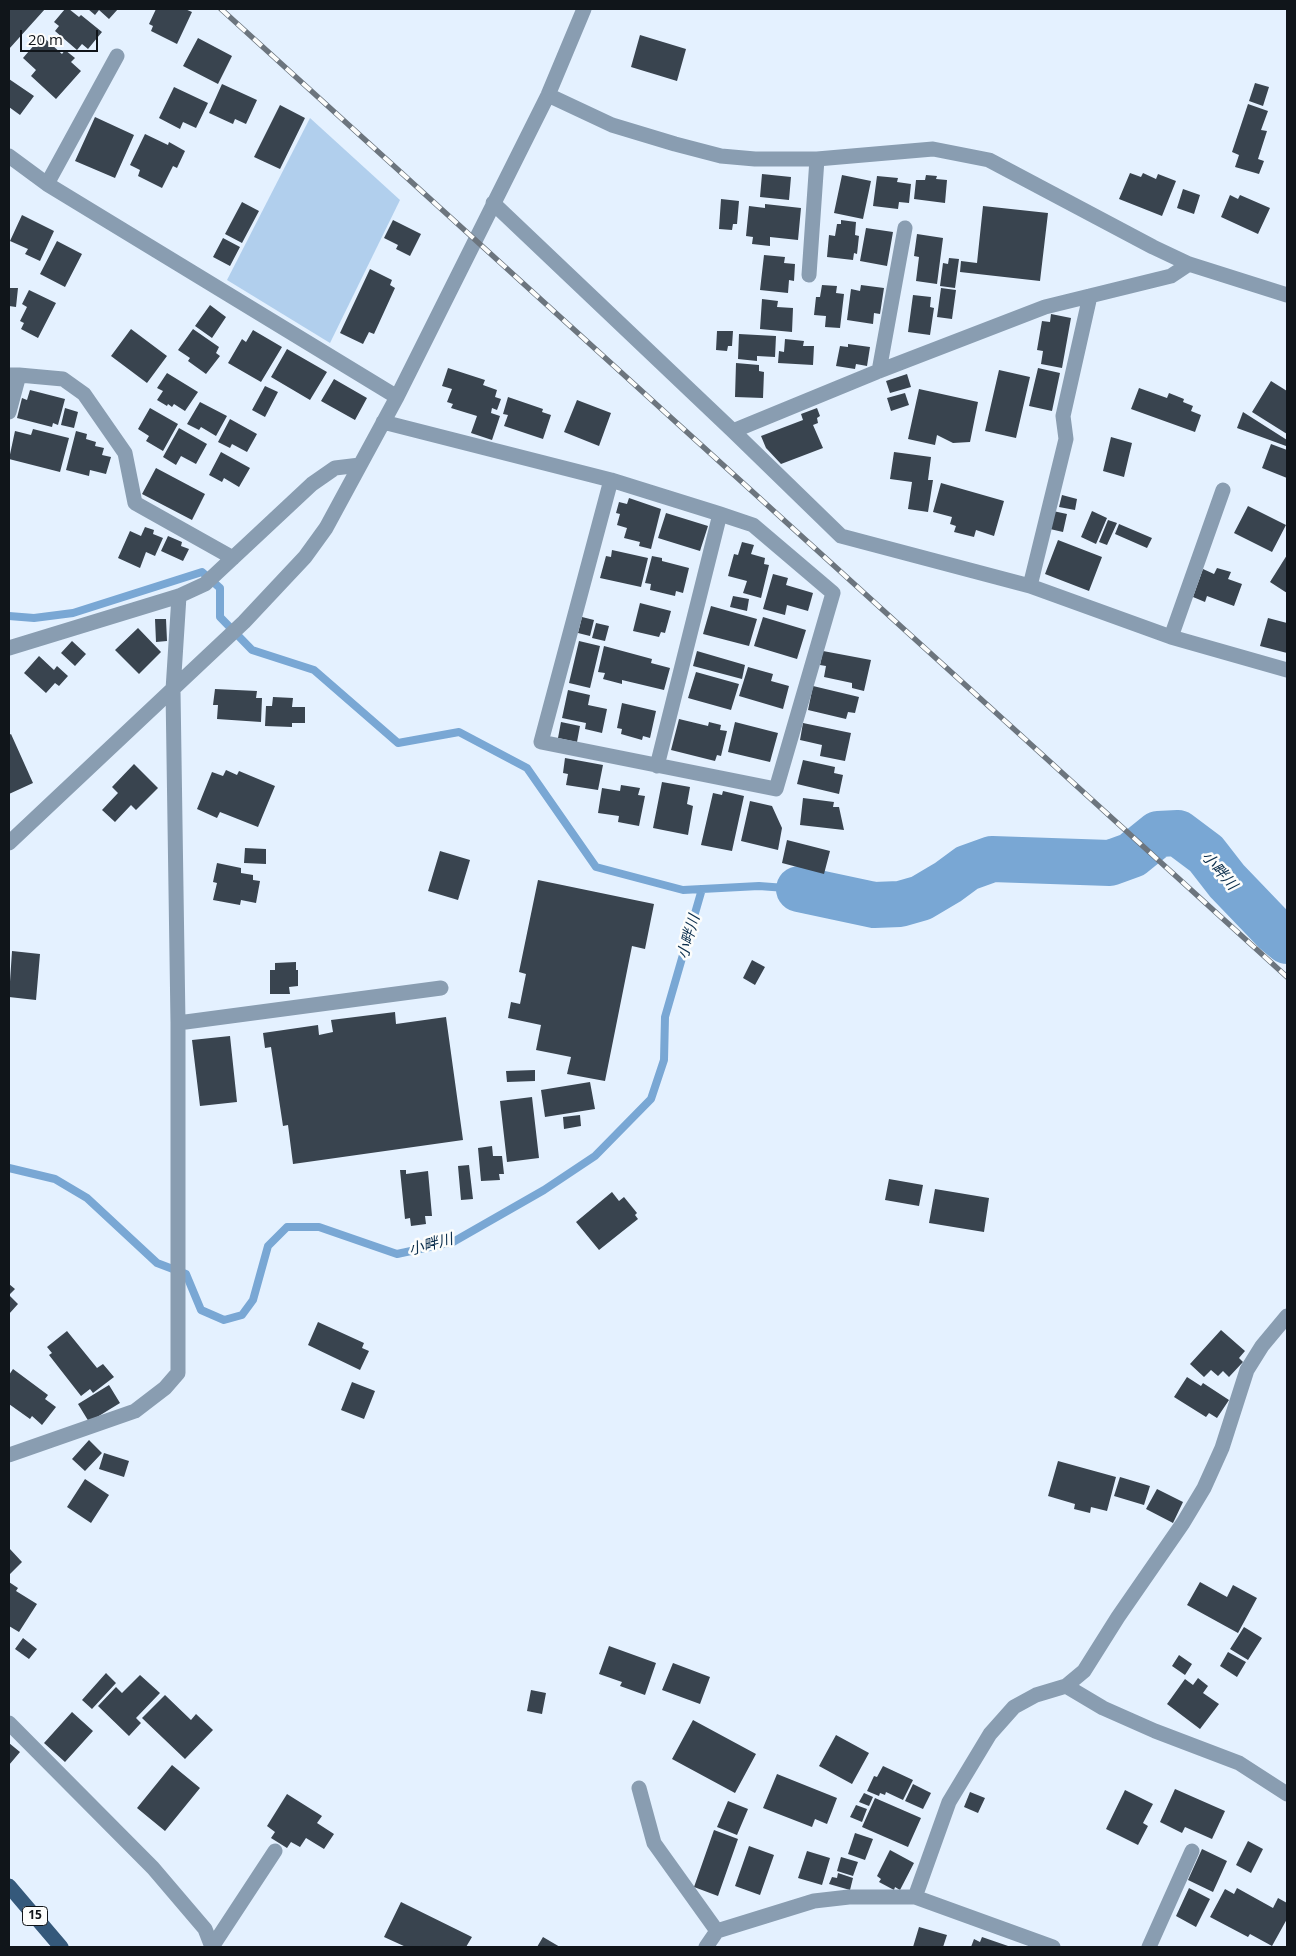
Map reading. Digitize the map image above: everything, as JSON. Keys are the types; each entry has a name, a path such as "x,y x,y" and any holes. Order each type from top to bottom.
{"main road":[{"name":"15","path":"9,1886 61,1947"}],"street":[{"path":"9,843 244,622 305,557 326,528 397,397 548,95 584,9"},
{"path":"47,184 117,56"},
{"path":"548,95 612,125 721,156 755,159 817,159 933,149 989,160 1153,247 1189,264 1287,295"},
{"path":"9,156 47,184 397,397"},
{"path":"809,275 817,159"},
{"path":"493,203 841,536 1030,586 1171,637 1287,670"},
{"path":"879,371 905,228"},
{"path":"733,431 879,371 1045,307 1171,276 1189,264"},
{"path":"1030,586 1066,439 1063,416 1090,296"},
{"path":"9,412 14,375 63,379 84,394 124,453 135,503 233,558"},
{"path":"383,422 611,480 753,525 833,593 776,789 541,742 611,480"},
{"path":"9,648 180,596 205,584 312,484 335,468 360,465"},
{"path":"1171,637 1223,490"},
{"path":"657,766 720,514"},
{"path":"9,1455 135,1411 165,1388 178,1373 178,1023 173,690 180,596"},
{"path":"178,1023 441,988"},
{"path":"915,1897 949,1802 990,1734 1014,1707 1036,1695 1066,1686 1084,1671 1118,1617 1183,1523 1204,1488 1222,1448 1248,1370 1262,1346 1287,1316"},
{"path":"1066,1686 1102,1708 1238,1763 1287,1794"},
{"path":"9,1724 153,1868 205,1929 212,1947"},
{"path":"639,1788 654,1844 717,1930"},
{"path":"212,1947 275,1851"},
{"path":"1149,1947 1192,1851"},
{"path":"706,1947 717,1930 814,1901 849,1897 915,1897 1052,1947"}],"shaded area":[{"path":"310,118 400,200 330,343 227,280"}],"building":[{"path":"9,9 45,9 9,49"},
{"path":"65,9 69,9 79,17 81,15 102,32 88,49 82,44 77,50 55,31 59,26 54,22"},
{"path":"88,9 118,9 109,19 99,10 95,15"},
{"path":"156,9 185,9 192,12 177,44 151,31 153,26 149,24"},
{"path":"640,35 686,49 677,81 631,67"},
{"path":"42,36 62,54 65,50 75,58 71,62 81,71 56,99 31,76 36,70 23,58"},
{"path":"198,38 232,56 218,84 183,66"},
{"path":"9,79 34,96 20,115 9,107"},
{"path":"1255,83 1269,87 1263,106 1249,101"},
{"path":"222,84 257,100 246,124 235,119 233,124 209,113"},
{"path":"174,87 208,103 196,128 183,122 180,129 159,118"},
{"path":"1248,104 1268,111 1261,130 1267,131 1258,159 1264,161 1259,174 1235,167 1239,155 1232,152"},
{"path":"280,105 305,118 280,169 254,157"},
{"path":"95,117 134,135 115,178 75,161"},
{"path":"145,134 168,145 169,142 185,151 177,168 173,166 162,188 138,176 140,170 130,165"},
{"path":"1130,173 1141,177 1143,173 1156,179 1158,174 1176,181 1162,216 1119,199"},
{"path":"762,174 791,177 789,200 760,197"},
{"path":"842,175 871,181 863,219 834,213"},
{"path":"926,175 937,176 936,179 947,180 945,203 914,199 916,180 925,180"},
{"path":"877,176 898,178 897,182 911,184 909,203 899,202 898,209 873,206"},
{"path":"1183,189 1200,195 1194,214 1177,208"},
{"path":"1230,195 1238,199 1240,195 1270,208 1258,234 1221,217"},
{"path":"721,199 739,201 737,224 733,224 732,230 719,229"},
{"path":"242,202 259,211 242,243 225,234"},
{"path":"765,204 801,208 798,240 770,237 770,246 752,244 753,237 746,236 749,206 765,208"},
{"path":"983,206 1048,213 1040,281 960,272 961,261 977,263"},
{"path":"22,215 54,231 40,261 25,254 28,249 10,241"},
{"path":"393,220 421,234 410,256 396,249 398,245 384,238"},
{"path":"841,220 856,222 855,235 859,236 857,254 854,253 853,260 827,257 829,235 835,236 837,224 841,224"},
{"path":"866,228 893,232 887,266 860,261"},
{"path":"917,234 943,238 937,284 916,281 919,257 914,256"},
{"path":"223,238 240,247 230,266 213,257"},
{"path":"57,241 82,254 65,287 40,274"},
{"path":"764,255 785,257 784,263 795,264 794,281 789,280 788,293 760,290"},
{"path":"949,258 959,259 955,288 940,286 943,263 948,264"},
{"path":"370,269 392,280 390,285 395,288 374,334 369,332 363,344 340,333"},
{"path":"822,285 837,286 836,293 844,294 840,328 825,327 826,316 814,315 816,297 820,297"},
{"path":"861,285 884,288 880,314 874,313 873,324 847,320 851,289 860,291"},
{"path":"9,288 18,288 16,307 9,306"},
{"path":"941,288 956,290 952,319 937,317"},
{"path":"29,290 56,303 38,338 21,329 24,323 20,321 27,307 22,304"},
{"path":"913,295 931,297 930,307 934,308 930,335 908,332"},
{"path":"762,299 778,301 777,307 793,308 792,332 760,329"},
{"path":"210,305 226,317 212,338 195,326"},
{"path":"1051,314 1071,318 1062,368 1041,364 1043,351 1037,350 1042,321 1050,322"},
{"path":"131,329 167,356 147,383 111,356"},
{"path":"193,329 219,347 216,353 220,356 206,374 188,361 190,358 178,350"},
{"path":"253,330 282,347 261,382 228,363 242,339 246,342"},
{"path":"717,331 733,331 732,346 728,346 727,351 716,350"},
{"path":"739,334 776,336 775,357 757,356 757,361 738,359"},
{"path":"785,339 804,341 803,346 814,346 813,365 778,363 779,351 784,352"},
{"path":"848,344 870,347 867,366 856,364 855,369 836,366 840,346 848,347"},
{"path":"287,349 327,372 310,400 271,377"},
{"path":"736,363 759,365 759,371 764,372 763,398 735,397"},
{"path":"448,368 485,380 483,385 497,390 495,397 501,399 497,410 492,408 491,413 500,416 492,440 471,433 477,416 451,408 453,404 447,402 452,389 442,386"},
{"path":"1038,368 1060,373 1052,411 1029,406"},
{"path":"999,370 1030,377 1016,438 985,431"},
{"path":"167,373 198,392 185,411 174,404 172,407 168,404 167,406 157,400 163,391 157,388"},
{"path":"907,374 911,387 890,393 886,381"},
{"path":"334,379 367,398 355,420 321,401"},
{"path":"1271,381 1287,391 1287,434 1252,412"},
{"path":"265,386 278,392 265,417 252,410"},
{"path":"1139,388 1167,398 1169,393 1184,399 1183,402 1193,406 1191,411 1201,415 1195,432 1131,409"},
{"path":"919,389 978,402 970,442 953,443 937,435 935,445 908,439"},
{"path":"30,390 65,399 58,425 53,423 52,427 17,418 22,398 27,400"},
{"path":"905,393 909,405 891,411 887,398"},
{"path":"508,397 543,409 542,412 551,415 543,439 504,426 508,415 503,414"},
{"path":"577,400 611,413 599,446 564,432"},
{"path":"200,402 227,416 216,436 201,427 199,430 187,424"},
{"path":"65,408 78,412 74,428 61,425"},
{"path":"150,408 178,424 163,451 146,441 149,436 138,429"},
{"path":"817,408 820,416 817,418 818,423 813,425 823,448 781,464 766,448 761,436 803,420 801,414"},
{"path":"1243,412 1287,440 1286,446 1237,428"},
{"path":"230,419 257,434 247,452 232,444 230,448 218,442"},
{"path":"179,428 207,444 196,464 181,456 176,465 163,457"},
{"path":"33,429 69,438 60,472 9,459 15,431 31,435"},
{"path":"76,431 87,434 86,439 96,442 95,446 104,448 102,455 111,457 106,474 90,470 89,476 66,470"},
{"path":"1111,437 1132,443 1124,477 1103,471"},
{"path":"1271,444 1287,450 1287,478 1262,468"},
{"path":"221,452 250,468 239,487 224,478 222,482 209,475"},
{"path":"894,452 931,457 928,480 933,480 928,512 908,509 912,482 890,479"},
{"path":"156,468 205,494 192,520 142,494"},
{"path":"941,483 1004,501 994,536 976,530 974,537 954,532 956,526 950,524 952,517 933,512"},
{"path":"1062,495 1077,499 1075,510 1059,507"},
{"path":"629,498 661,509 651,549 639,546 640,542 624,538 627,528 617,525 620,514 616,513 619,502 627,504"},
{"path":"1248,506 1286,525 1272,552 1234,533"},
{"path":"1053,511 1067,514 1063,532 1050,529"},
{"path":"1092,511 1107,518 1096,544 1081,537"},
{"path":"666,513 708,526 700,551 658,538"},
{"path":"1108,520 1117,523 1107,545 1099,542"},
{"path":"1119,524 1152,538 1147,548 1115,534"},
{"path":"145,527 154,530 153,534 163,538 155,556 146,552 140,568 118,558 130,531 141,536"},
{"path":"168,536 182,542 181,546 189,549 183,561 161,551"},
{"path":"1058,540 1102,557 1089,591 1045,574"},
{"path":"742,542 754,545 751,554 765,558 764,564 769,565 761,598 743,593 747,581 728,576 734,554 738,555"},
{"path":"612,550 648,558 641,587 600,578 606,556 611,557"},
{"path":"1287,555 1287,593 1270,582"},
{"path":"652,556 662,558 662,561 689,568 683,593 676,591 675,596 650,590 651,584 645,583"},
{"path":"1217,568 1231,572 1228,579 1242,584 1234,606 1207,596 1205,602 1193,597 1203,569 1214,574"},
{"path":"773,574 788,578 786,585 813,593 808,611 787,605 785,615 763,609"},
{"path":"733,596 749,599 747,611 730,607"},
{"path":"640,603 671,611 665,633 661,632 659,637 633,631"},
{"path":"711,606 757,619 749,646 703,634"},
{"path":"582,617 594,620 590,636 578,633"},
{"path":"763,617 806,630 797,659 754,646"},
{"path":"1268,618 1287,623 1287,653 1260,646"},
{"path":"155,619 166,619 167,641 156,642"},
{"path":"596,623 609,626 605,641 592,638"},
{"path":"138,628 161,652 139,674 115,650"},
{"path":"72,641 86,654 75,666 61,653"},
{"path":"579,641 600,646 590,688 569,683"},
{"path":"604,646 652,659 651,663 670,668 664,690 622,680 622,684 603,679 605,673 598,672"},
{"path":"697,651 745,665 742,679 693,666"},
{"path":"823,651 871,660 864,691 852,688 852,683 824,677 826,666 820,665"},
{"path":"39,656 54,670 57,666 68,676 59,686 55,683 46,693 24,673"},
{"path":"748,667 773,674 771,681 789,686 783,709 739,696"},
{"path":"696,672 739,684 731,710 688,698"},
{"path":"813,686 859,697 855,713 848,712 846,719 808,710"},
{"path":"215,689 257,691 256,698 262,698 261,722 217,719 218,705 213,705"},
{"path":"568,690 590,695 588,705 607,709 602,733 585,729 586,723 562,718"},
{"path":"273,697 293,698 292,707 305,707 305,723 292,723 292,727 265,726 266,706 272,706"},
{"path":"622,703 656,711 650,738 643,736 642,740 621,734 622,729 617,728"},
{"path":"679,719 708,726 709,722 721,725 720,730 727,731 721,756 717,755 715,761 671,750"},
{"path":"561,722 580,726 577,742 558,738"},
{"path":"735,722 778,733 770,762 728,752"},
{"path":"803,723 851,733 845,761 820,756 822,745 800,740"},
{"path":"11,734 33,783 9,794 9,735"},
{"path":"565,758 603,765 598,790 566,785 568,774 563,773"},
{"path":"803,760 835,767 834,773 843,775 839,794 797,784"},
{"path":"134,764 158,788 136,810 131,805 115,822 102,810 118,793 112,787"},
{"path":"226,770 237,775 239,771 275,786 258,827 220,812 217,818 197,809 212,772 223,776"},
{"path":"662,782 690,787 687,804 693,806 688,835 653,828"},
{"path":"621,785 640,788 638,795 645,796 639,826 618,822 619,816 598,813 602,788 620,791"},
{"path":"723,791 744,796 732,851 701,845 713,793 722,795"},
{"path":"803,798 834,802 833,807 839,807 844,830 800,825"},
{"path":"750,801 772,806 782,828 778,850 741,841"},
{"path":"787,840 830,851 824,874 782,863"},
{"path":"245,848 266,849 266,864 244,863"},
{"path":"440,851 470,860 458,900 428,891"},
{"path":"217,863 241,868 241,873 253,875 253,880 260,881 256,903 241,900 240,905 213,900 217,883 213,882"},
{"path":"538,880 654,904 645,949 632,946 605,1081 567,1074 571,1057 536,1050 541,1025 508,1018 511,1002 520,1004 526,974 519,972"},
{"path":"12,951 40,954 36,1000 9,997"},
{"path":"752,960 765,967 755,985 743,978"},
{"path":"296,962 298,986 289,987 290,994 270,994 270,970 275,970 275,963"},
{"path":"395,1012 396,1024 446,1017 463,1140 293,1164 288,1125 283,1126 271,1047 265,1048 263,1033 318,1025 319,1035 333,1032 331,1020"},
{"path":"230,1036 237,1102 200,1106 192,1040"},
{"path":"535,1070 535,1081 507,1082 506,1071"},
{"path":"590,1082 595,1109 545,1117 541,1090"},
{"path":"532,1097 539,1158 507,1162 500,1101"},
{"path":"580,1115 581,1126 564,1129 563,1117"},
{"path":"492,1146 493,1156 502,1156 504,1174 499,1174 500,1180 481,1181 478,1148"},
{"path":"469,1165 473,1199 461,1200 458,1166"},
{"path":"400,1170 406,1170 406,1174 428,1171 432,1216 425,1216 426,1224 411,1226 410,1218 405,1219"},
{"path":"889,1179 923,1185 919,1206 885,1200"},
{"path":"935,1189 989,1198 984,1232 929,1223"},
{"path":"612,1192 619,1201 624,1197 637,1213 635,1215 638,1219 599,1250 576,1222"},
{"path":"9,1284 15,1289 9,1295"},
{"path":"9,1295 18,1304 9,1314"},
{"path":"318,1322 364,1343 362,1348 369,1351 360,1370 308,1345"},
{"path":"1221,1330 1245,1351 1239,1358 1243,1362 1229,1377 1223,1371 1218,1376 1211,1370 1204,1377 1190,1364"},
{"path":"67,1331 97,1368 103,1364 114,1377 93,1393 90,1389 81,1396 49,1355 52,1353 47,1347"},
{"path":"13,1369 48,1395 45,1399 56,1407 42,1425 32,1416 30,1419 9,1404 9,1375"},
{"path":"1187,1377 1201,1386 1203,1383 1229,1400 1217,1418 1209,1413 1206,1417 1174,1397"},
{"path":"352,1382 375,1391 364,1419 341,1410"},
{"path":"109,1385 120,1403 89,1422 78,1404"},
{"path":"89,1440 102,1453 85,1471 72,1459"},
{"path":"104,1453 129,1461 124,1477 99,1469"},
{"path":"1058,1461 1116,1477 1107,1511 1091,1507 1090,1513 1074,1509 1075,1504 1048,1496"},
{"path":"1120,1477 1150,1486 1144,1505 1114,1496"},
{"path":"85,1479 109,1495 91,1523 67,1507"},
{"path":"1157,1489 1183,1502 1173,1523 1146,1509"},
{"path":"9,1548 22,1562 9,1575"},
{"path":"9,1582 18,1588 16,1591 37,1604 19,1632 9,1626"},
{"path":"1200,1582 1227,1597 1233,1585 1257,1598 1238,1633 1187,1605"},
{"path":"1244,1627 1262,1638 1248,1660 1230,1649"},
{"path":"23,1638 37,1649 29,1659 15,1649"},
{"path":"609,1646 656,1663 645,1695 620,1686 622,1682 599,1674"},
{"path":"1228,1652 1246,1662 1237,1677 1220,1666"},
{"path":"1179,1655 1192,1664 1185,1675 1172,1666"},
{"path":"673,1663 710,1677 700,1704 662,1690"},
{"path":"106,1673 116,1683 92,1709 82,1700"},
{"path":"140,1675 160,1693 136,1718 141,1723 129,1736 98,1706 116,1687 122,1693"},
{"path":"1198,1678 1208,1686 1203,1693 1219,1704 1200,1729 1167,1704 1185,1679 1193,1685"},
{"path":"531,1690 546,1693 542,1714 527,1711"},
{"path":"165,1695 191,1720 196,1714 213,1730 185,1759 142,1718"},
{"path":"72,1712 93,1731 65,1762 44,1743"},
{"path":"693,1720 756,1754 735,1793 672,1759"},
{"path":"836,1735 869,1753 852,1784 819,1766"},
{"path":"9,1743 20,1752 9,1765"},
{"path":"172,1765 200,1788 165,1831 137,1808"},
{"path":"883,1766 913,1780 903,1800 886,1792 885,1795 880,1793 879,1796 867,1791 874,1776 877,1777"},
{"path":"777,1774 837,1798 827,1824 815,1819 812,1827 763,1808"},
{"path":"913,1784 931,1793 923,1809 905,1801"},
{"path":"1175,1789 1225,1811 1212,1839 1185,1827 1182,1833 1160,1822"},
{"path":"1125,1790 1153,1804 1143,1823 1148,1826 1138,1845 1106,1829"},
{"path":"970,1792 985,1798 978,1813 964,1807"},
{"path":"864,1793 873,1797 869,1806 859,1802"},
{"path":"287,1794 322,1816 317,1823 334,1834 324,1849 306,1838 300,1847 291,1842 287,1848 271,1838 275,1832 267,1826"},
{"path":"875,1798 921,1818 908,1847 862,1827"},
{"path":"728,1801 748,1809 737,1835 717,1827"},
{"path":"856,1805 867,1809 862,1822 850,1817"},
{"path":"714,1830 738,1839 718,1896 694,1887"},
{"path":"855,1833 873,1839 865,1860 848,1854"},
{"path":"1248,1841 1263,1849 1251,1873 1236,1865"},
{"path":"749,1846 774,1855 760,1895 735,1886"},
{"path":"1202,1849 1227,1861 1213,1892 1188,1880"},
{"path":"890,1850 914,1863 900,1890 895,1887 894,1890 879,1882 881,1879 877,1876"},
{"path":"807,1851 830,1858 822,1885 798,1878"},
{"path":"841,1857 858,1862 853,1876 837,1871"},
{"path":"838,1873 853,1878 850,1890 829,1884 832,1877 837,1878"},
{"path":"1189,1888 1210,1899 1196,1927 1176,1916"},
{"path":"1237,1888 1273,1908 1278,1898 1287,1903 1287,1919 1272,1946 1250,1934 1248,1937 1210,1917 1225,1889 1234,1894"},
{"path":"401,1902 472,1937 466,1947 406,1947 384,1937"},
{"path":"919,1927 947,1935 943,1947 913,1947"},
{"path":"543,1937 560,1947 537,1947"},
{"path":"982,1937 1011,1947 971,1947 974,1939 980,1942"}],"waterway":[{"path":"9,616 34,618 73,613 202,572 220,588 220,617 252,650 314,670 398,743 459,732 527,768 596,867 683,890 759,886 799,889"},
{"name":"小畔川","path":"799,889 874,905 900,904 921,898 967,868 992,859 1110,863 1132,855 1158,834 1178,833 1206,854 1227,881 1287,941"},
{"name":"小畔川","path":"9,1168 55,1179 87,1198 157,1263 186,1274 201,1310 224,1320 242,1315 253,1300 268,1246 287,1227 319,1227 397,1254 453,1242 544,1190 595,1156 651,1099 664,1060 665,1017 702,889"}],"railway":[{"path":"221,9 1287,977"}]}
